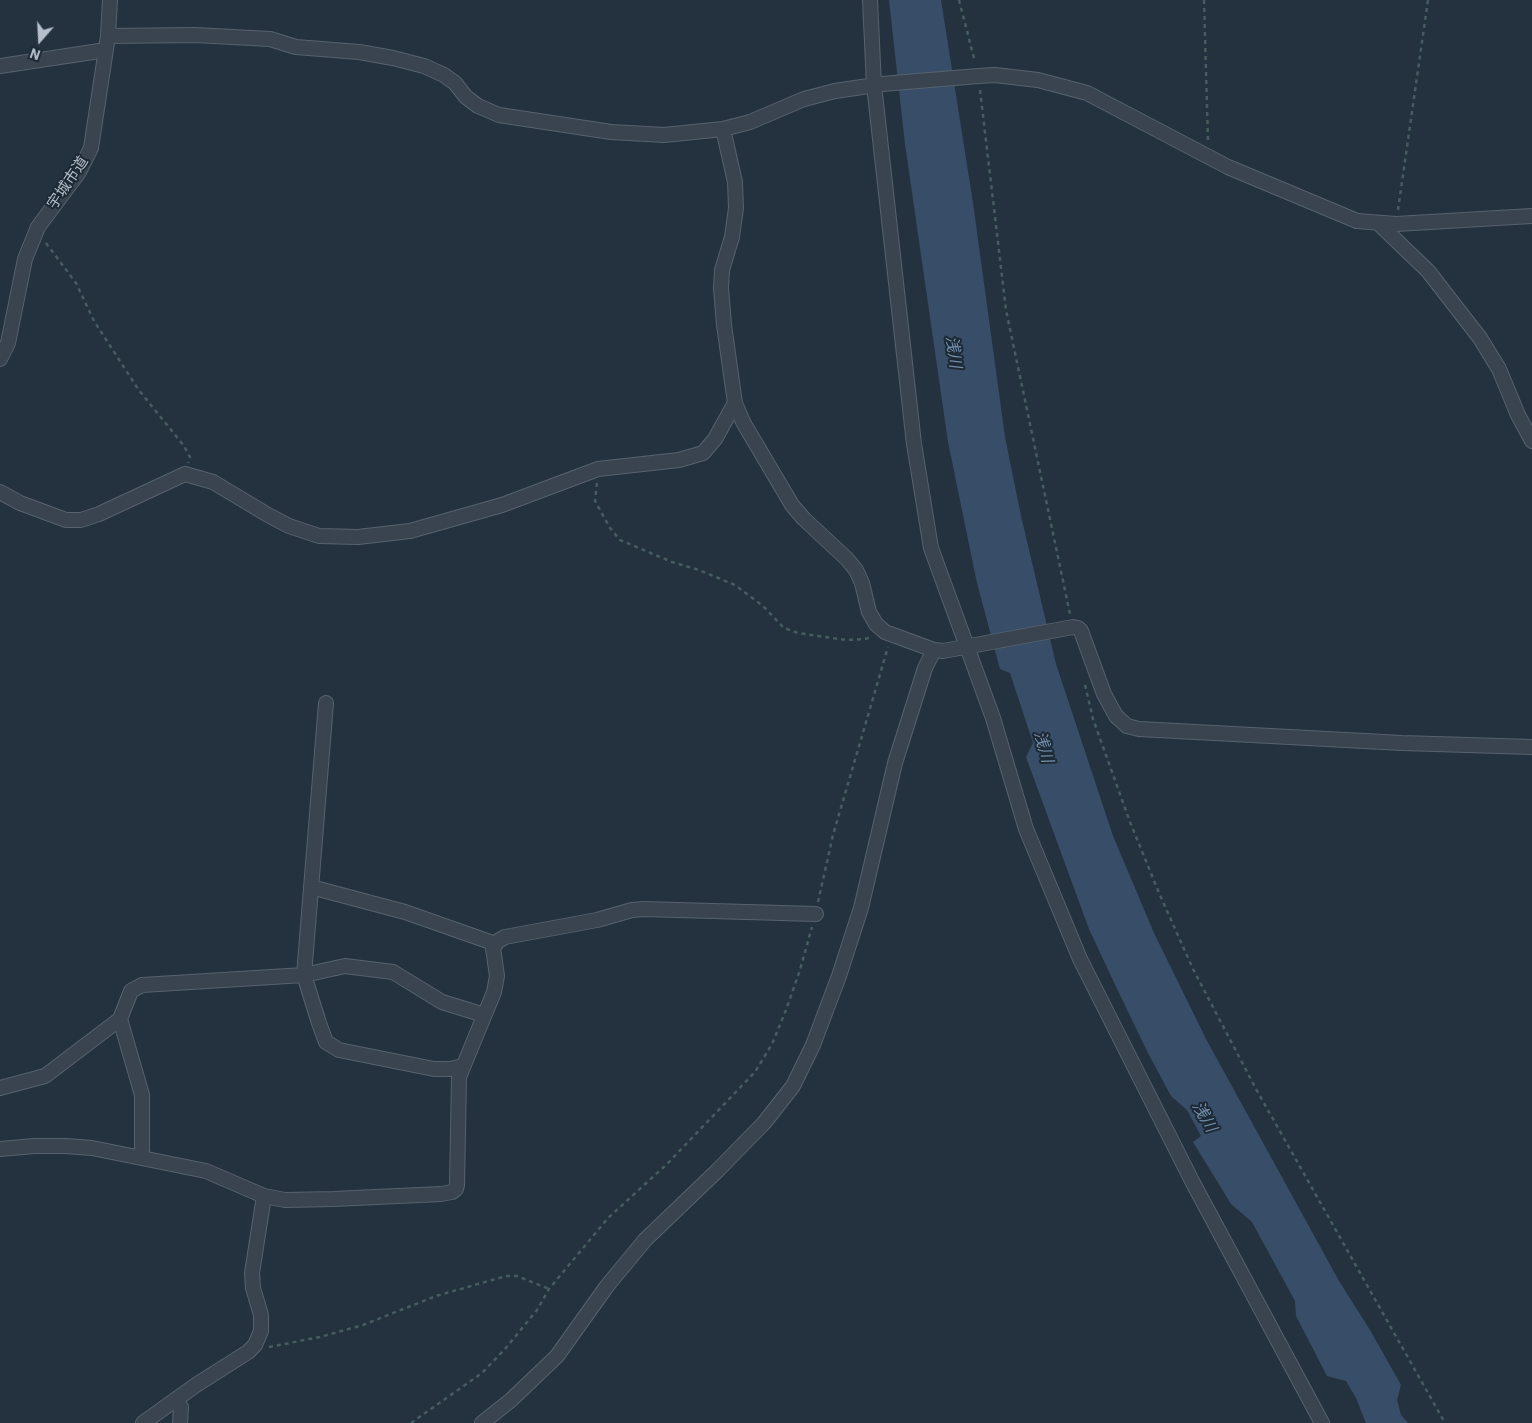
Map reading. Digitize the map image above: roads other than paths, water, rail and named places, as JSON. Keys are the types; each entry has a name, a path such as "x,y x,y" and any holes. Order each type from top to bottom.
{"street":[{"name":"宇城市道","path":"0,359 8,343 25,259 38,227 79,172 91,148 107,43 110,0"},
{"path":"870,0 914,444 931,548 971,645 1026,829 1080,959 1193,1183 1322,1423"},
{"path":"0,66 107,43 195,35 270,39 296,47 358,52 424,66 444,75 455,83 466,97 478,106 499,114 611,132 664,135 723,129 750,122 804,99 835,90 878,84 995,75 1038,80 1087,93 1228,167 1357,222 1396,224 1532,216"},
{"path":"723,129 735,182 736,208 732,237 722,270 721,288 724,325 735,402 743,422 792,505 856,570 862,583 869,612 876,624 888,633 934,650 952,650 1073,627 1081,631 1104,694 1116,716 1127,726 1139,729 1392,743 1532,747"},
{"path":"1378,223 1428,271 1480,338 1499,369 1518,415 1532,442"},
{"path":"0,492 20,503 66,520 81,520 99,514 185,474 213,482 289,526 319,536 358,537 410,531 502,505 598,469 679,460 702,453 714,439 735,402"},
{"path":"482,1423 511,1400 557,1356 607,1286 645,1240 717,1172 764,1123 793,1086 813,1045 840,976 861,908 895,763 926,668 934,650"},
{"path":"326,703 304,975 318,1023 326,1042 339,1050 434,1069 450,1069 463,1066"},
{"path":"311,887 405,912 496,944"},
{"path":"0,1149 34,1146 92,1148 206,1172 264,1196 285,1200 452,1192 456,1189 460,1077 494,992 497,976 493,948 498,940 643,909 816,914"},
{"path":"0,1088 44,1076 120,1019 131,991 142,985 304,975 345,966 393,972 442,1002 484,1015"},
{"path":"120,1019 142,1095 142,1158"},
{"path":"143,1423 248,1352 255,1345 261,1330 261,1315 253,1288 252,1274 264,1196"},
{"path":"175,1400 180,1407 180,1423"}],"water":[{"name":"浅川","path":"889,0 941,0 973,203 1005,437 1021,516 1056,664 1113,836 1154,933 1206,1039 1339,1281 1370,1330 1401,1385 1397,1400 1401,1415 1408,1423 1366,1423 1356,1398 1346,1381 1327,1376 1296,1316 1295,1301 1252,1222 1231,1204 1193,1142 1201,1136 1187,1110 1171,1096 1147,1051 1089,929 1026,757 1033,743 1010,673 1000,669 977,583 948,442 905,144"}]}
